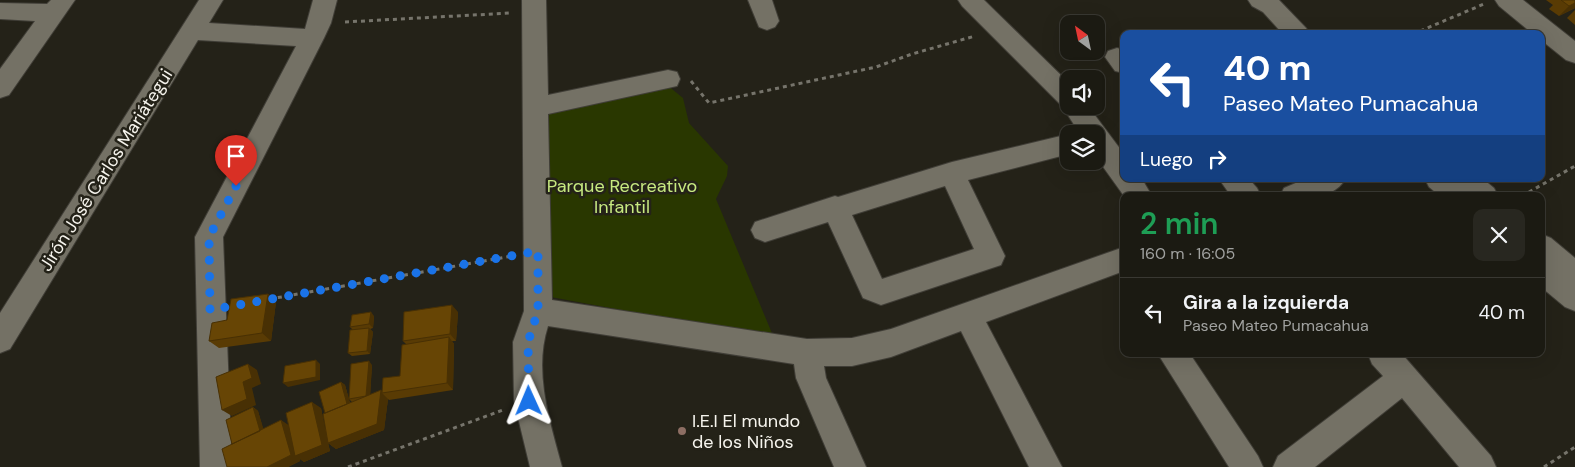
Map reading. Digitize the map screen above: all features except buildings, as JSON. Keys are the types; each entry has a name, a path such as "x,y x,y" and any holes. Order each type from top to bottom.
{"street":[{"name":"Jirón José Carlos Mariátegui","path":"0,340 211,0"},
{"path":"970,0 1060,90"},
{"path":"1246,0 1250,8 1275,30"},
{"path":"1260,0 1271,6 1294,30"},
{"path":"1507,0 1545,30"},
{"path":"534,6 538,311 528,342 529,401 546,467"},
{"path":"0,12 59,7"},
{"path":"0,88 59,7"},
{"path":"193,31 319,20"},
{"path":"216,467 209,237 319,20"},
{"path":"1545,30 1575,54"},
{"path":"536,107 668,79"},
{"path":"765,230 835,207 952,173 1060,146"},
{"path":"1105,149 1120,169"},
{"path":"835,207 873,289 881,292 991,256 952,173"},
{"path":"1235,182 1244,192"},
{"path":"1302,192 1325,182"},
{"path":"1442,182 1453,192"},
{"path":"1469,182 1480,192"},
{"path":"1545,249 1575,275"},
{"path":"538,311 762,344 806,353 852,352 891,343 1120,266"},
{"path":"1545,272 1575,298"},
{"path":"968,316 1046,467"},
{"path":"806,353 811,378 850,467"},
{"path":"1175,357 1247,467"},
{"path":"1386,357 1480,467"},
{"path":"1289,467 1404,378"}],"path":[{"path":"1422,30 1492,0"},
{"path":"319,20 534,6"},
{"path":"668,79 693,82 709,103 876,68 912,54 999,29"},
{"path":"1529,192 1575,166"},
{"path":"268,300 538,251"},
{"path":"348,467 529,401"},
{"path":"1544,467 1575,447"}],"green space":[{"name":"Parque Recreativo Infantil","path":"667,85 683,98 689,123 728,166 727,176 716,199 774,338 529,293 527,141 551,111 603,103 607,96"}],"place":[{"name":"I.E.I El mundo de los Niños","path":"682,431"}],"route":[{"path":"236,186 209,237 210,310 538,251 538,311 528,342 529,401"}]}
